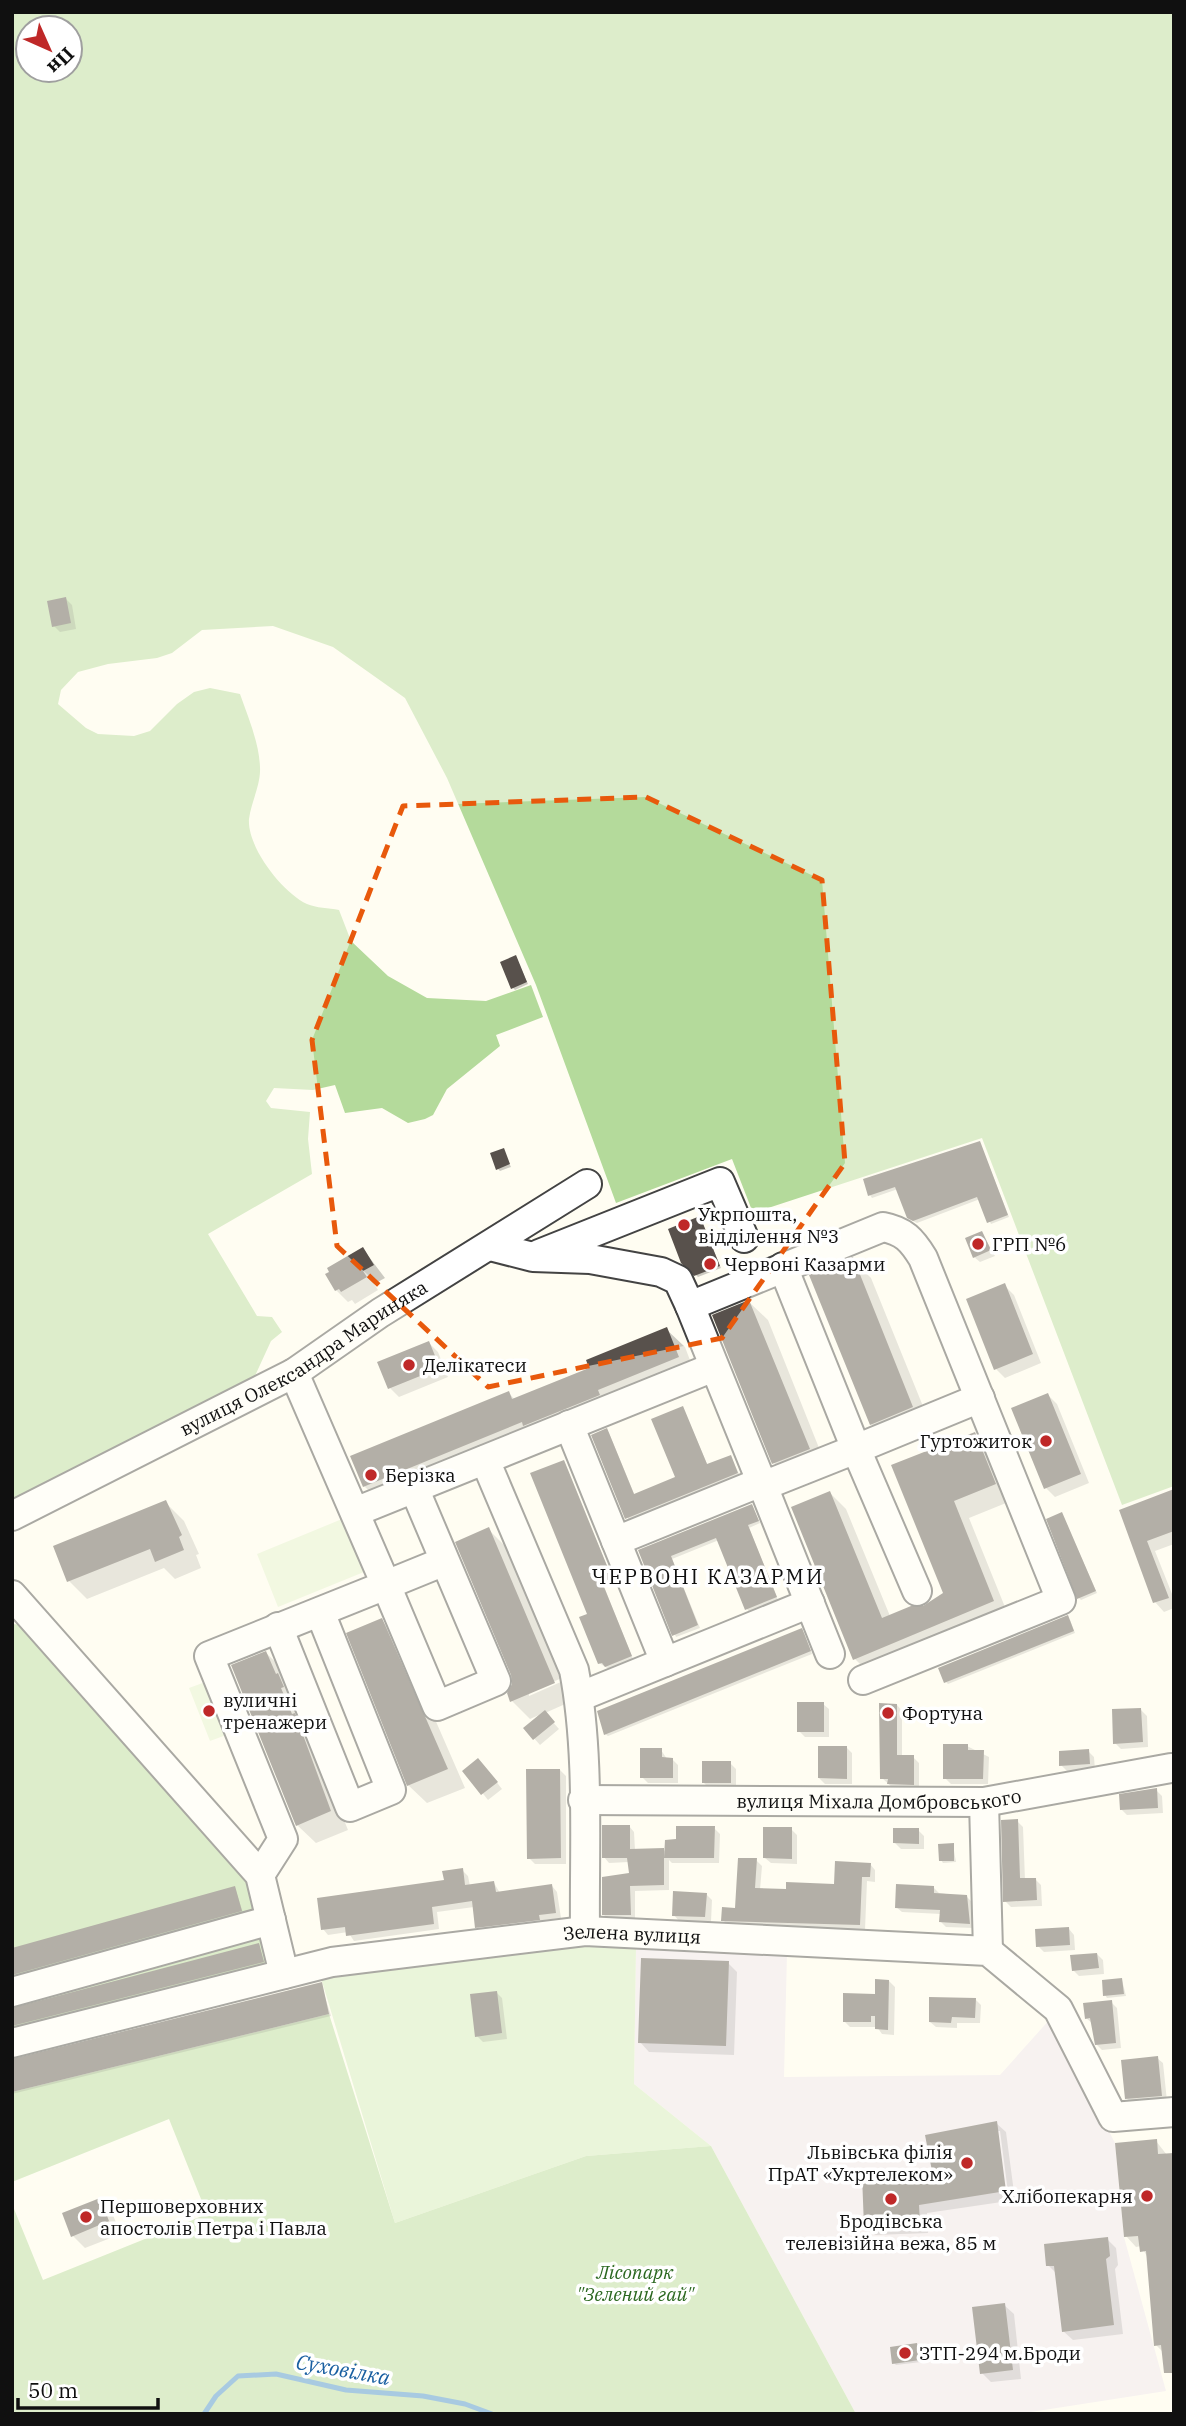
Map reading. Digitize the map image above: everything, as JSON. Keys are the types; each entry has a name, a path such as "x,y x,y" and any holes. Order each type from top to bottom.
{"street":[{"path":"533,1257 720,1182 744,1238"},
{"name":"вулиця Олександра Мариняка","path":"12,1516 294,1373 380,1314 587,1184"},
{"path":"690,1306 883,1227 902,1232 923,1258 1061,1600 863,1680"},
{"path":"490,1246 533,1257 590,1259 660,1272 678,1280 830,1654"},
{"path":"783,1267 917,1591"},
{"path":"355,1512 714,1367"},
{"path":"294,1373 438,1706 496,1681 414,1488"},
{"path":"616,1541 856,1449 980,1398"},
{"path":"569,1425 664,1662"},
{"path":"485,1460 574,1670 579,1697 585,1931"},
{"path":"260,1875 283,1839 209,1656 445,1561"},
{"path":"12,1595 260,1875 284,1974"},
{"path":"579,1697 810,1603"},
{"path":"278,1627 350,1807 391,1790 320,1612"},
{"name":"вулиця Міхала Домбровського","path":"583,1800 984,1802 1171,1768"},
{"path":"984,1802 988,1951 1058,2009 1113,2117 1174,2112"},
{"path":"12,1992 271,1920"},
{"name":"Зелена вулиця","path":"12,2043 332,1962 585,1931 988,1951"}],"highlighted area":[{"path":"646,797 822,880 845,1163 722,1338 488,1387 337,1246 312,1040 403,806"}],"shaded area":[{"path":"636,1948 787,1953 784,2077 1000,2075 1051,2018 1115,2143 1124,2237 1166,2391 1018,2414 856,2414 711,2146 634,2084"}],"green space":[{"path":"12,12 1174,12 1174,1486 1122,1505 982,1138 753,1213 732,1159 616,1203 536,985 447,778 405,698 333,647 273,626 202,630 172,653 78,672 61,690 58,704 86,728 98,734 134,736 150,731 177,704 194,692 210,688 240,694 255,739 260,767 249,819 250,830 260,855 287,890 307,904 339,910 351,941 388,976 427,998 486,1001 531,985 543,1017 496,1035 500,1046 447,1089 433,1115 425,1119 408,1123 382,1108 345,1113 335,1085 313,1090 274,1088 266,1101 271,1108 310,1112 308,1139 312,1174 208,1234 257,1316 272,1317 282,1332 271,1341 254,1378 12,1500"},
{"path":"342,1519 364,1572 278,1607 257,1554"},
{"path":"12,1624 26,1625 252,1875 275,1965 12,2034"},
{"name":"вуличні тренажери","path":"208,1681 229,1734 210,1741 189,1688"},
{"path":"587,1944 636,1948 634,2084 711,2146 586,2156 395,2223 321,1978"},
{"name":"Лісопарк \"Зелений гай\"","path":"329,2014 395,2223 586,2156 711,2146 856,2414 12,2414 12,2204 43,2280 207,2214 169,2119 12,2182 12,2092"}],"building":[{"path":"66,597 71,623 52,627 47,601"},
{"path":"516,955 527,982 511,989 500,962"},
{"path":"980,1141 1008,1215 987,1223 977,1197 913,1221 907,1218 895,1187 868,1196 863,1179"},
{"path":"504,1148 510,1164 496,1170 490,1153"},
{"path":"700,1216 720,1266 694,1276 681,1263 668,1229"},
{"name":"ГРП №6","path":"982,1231 991,1250 973,1258 965,1238"},
{"path":"363,1247 374,1265 363,1271 367,1277 341,1292 339,1289 335,1291 325,1274 329,1272 327,1268"},
{"path":"853,1257 913,1407 870,1425 809,1275"},
{"path":"1005,1283 1033,1354 994,1370 966,1299"},
{"path":"749,1300 810,1449 772,1464 712,1315"},
{"path":"667,1327 679,1357 598,1390 600,1395 523,1426 522,1422 363,1487 350,1456 509,1391 512,1399 589,1368 586,1360"},
{"name":"Делікатеси","path":"429,1341 440,1368 388,1389 377,1362"},
{"name":"Гуртожиток","path":"1048,1393 1081,1474 1044,1489 1011,1408"},
{"path":"683,1406 707,1464 731,1455 738,1473 625,1519 591,1435 607,1428 634,1494 675,1477 651,1419"},
{"path":"975,1432 996,1484 954,1501 994,1601 853,1660 791,1507 830,1491 882,1618 911,1606 923,1606 943,1593 891,1465"},
{"path":"564,1460 612,1578 602,1582 632,1656 605,1667 602,1663 598,1664 579,1617 587,1614 530,1473"},
{"path":"1174,1489 1174,1531 1147,1541 1169,1598 1153,1603 1119,1510"},
{"path":"166,1500 182,1535 179,1537 184,1550 155,1562 150,1549 67,1582 53,1546"},
{"path":"752,1504 759,1521 748,1525 777,1597 745,1610 716,1538 671,1556 698,1625 672,1636 638,1550"},
{"path":"1062,1512 1096,1591 1077,1599 1046,1519"},
{"path":"489,1527 555,1683 510,1702 507,1693 512,1684 511,1675 455,1542"},
{"path":"1068,1615 1074,1631 944,1683 938,1668"},
{"path":"382,1618 448,1769 407,1786 346,1633"},
{"path":"802,1628 811,1651 604,1735 597,1711"},
{"path":"266,1651 284,1687 281,1688 292,1714 295,1713 331,1811 296,1826 231,1665"},
{"path":"797,1702 824,1702 824,1732 797,1732"},
{"path":"879,1703 897,1704 897,1755 914,1755 914,1785 887,1784 888,1779 880,1779"},
{"path":"1141,1708 1143,1742 1113,1744 1112,1709"},
{"path":"545,1710 555,1722 533,1740 523,1728"},
{"path":"943,1744 968,1744 968,1750 984,1750 983,1779 943,1779"},
{"path":"818,1746 847,1746 847,1779 818,1778"},
{"path":"640,1748 662,1748 662,1757 673,1758 673,1778 640,1778"},
{"path":"1089,1749 1090,1764 1059,1766 1059,1751"},
{"path":"478,1758 498,1782 481,1795 462,1771"},
{"path":"702,1761 731,1761 731,1783 702,1783"},
{"path":"526,1769 560,1769 561,1858 527,1859"},
{"path":"1157,1788 1158,1808 1120,1810 1119,1794"},
{"path":"1018,1819 1020,1878 1036,1878 1037,1900 1003,1902 1001,1820"},
{"path":"602,1825 630,1825 630,1849 664,1848 664,1885 630,1886 631,1915 602,1915 602,1877 629,1873 627,1858 602,1858"},
{"path":"676,1826 715,1826 714,1858 664,1858 665,1840 676,1839"},
{"path":"763,1827 792,1827 792,1859 763,1858"},
{"path":"893,1828 919,1828 919,1844 893,1843"},
{"path":"954,1843 954,1861 939,1861 938,1844"},
{"path":"738,1858 757,1858 755,1888 786,1889 786,1882 834,1884 835,1861 871,1863 870,1877 862,1877 860,1925 721,1921 722,1907 735,1908"},
{"path":"463,1868 465,1885 494,1881 496,1892 552,1884 556,1913 539,1915 540,1920 475,1928 472,1901 432,1907 434,1924 346,1936 345,1927 321,1930 317,1898 444,1880 442,1871"},
{"path":"896,1884 934,1886 934,1893 967,1895 970,1924 939,1922 940,1910 895,1908"},
{"path":"235,1886 242,1911 12,1975 12,1948"},
{"path":"673,1891 707,1893 705,1917 672,1916"},
{"path":"1069,1927 1070,1945 1036,1947 1035,1929"},
{"path":"259,1943 264,1962 12,2026 12,2008"},
{"path":"1097,1953 1099,1968 1072,1971 1070,1955"},
{"path":"641,1958 729,1961 726,2046 638,2043"},
{"path":"1122,1978 1124,1994 1103,1996 1102,1980"},
{"path":"875,1979 889,1980 888,2030 875,2029 875,2016 871,2016 871,2022 843,2022 843,1993 875,1994"},
{"path":"322,1982 329,2014 12,2092 12,2059"},
{"path":"497,1991 502,2033 475,2037 470,1994"},
{"path":"929,1997 976,1998 975,2018 952,2017 951,2023 929,2022"},
{"path":"1112,2000 1116,2043 1095,2045 1090,2018 1085,2019 1083,2003"},
{"path":"1158,2056 1162,2096 1125,2099 1121,2060"},
{"path":"997,2121 1006,2191 919,2205 920,2224 864,2227 862,2175 932,2171 925,2135"},
{"name":"Хлібопекарня","path":"1157,2139 1158,2154 1174,2153 1174,2373 1164,2373 1161,2345 1154,2346 1146,2251 1140,2252 1138,2236 1124,2237 1115,2143"},
{"name":"Першоверховних апостолів Петра і Павла","path":"100,2198 109,2221 71,2237 62,2213"},
{"path":"1108,2237 1110,2256 1106,2259 1114,2325 1062,2332 1054,2266 1046,2266 1044,2244"},
{"path":"1005,2303 1013,2370 980,2374 972,2307"},
{"name":"ЗТП-294 м.Броди","path":"917,2343 920,2360 892,2364 890,2347"}],"waterway":[{"name":"Суховілка","path":"204,2414 216,2396 238,2376 276,2374 346,2390 423,2396 465,2404 492,2414"}],"place":[{"name":"Укрпошта, відділення №3","path":"684,1225"},
{"name":"ГРП №6","path":"978,1244"},
{"name":"Червоні Казарми","path":"710,1264"},
{"name":"Делікатеси","path":"409,1365"},
{"name":"Гуртожиток","path":"1046,1441"},
{"name":"Берізка","path":"371,1475"},
{"name":"вуличні тренажери","path":"209,1711"},
{"name":"Фортуна","path":"888,1713"},
{"name":"Львівська філія ПрАТ «Укртелеком»","path":"967,2163"},
{"name":"Хлібопекарня","path":"1147,2196"},
{"name":"Бродівська телевізійна вежа, 85 м","path":"891,2199"},
{"name":"Першоверховних апостолів Петра і Павла","path":"86,2217"},
{"name":"ЗТП-294 м.Броди","path":"905,2353"}],"district":[{"name":"ЧЕРВОНІ КАЗАРМИ","path":"708,1577"}]}
